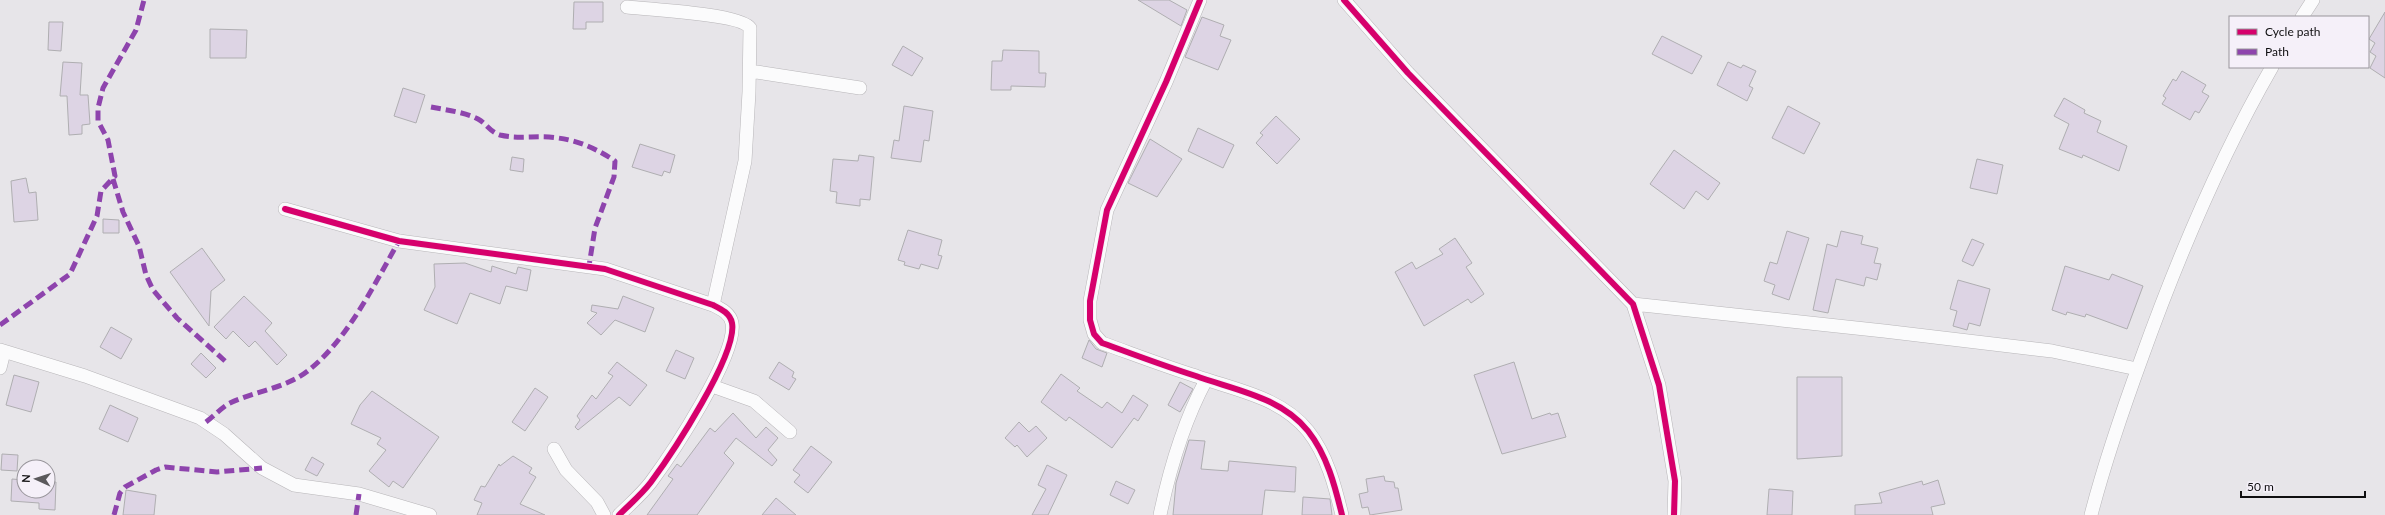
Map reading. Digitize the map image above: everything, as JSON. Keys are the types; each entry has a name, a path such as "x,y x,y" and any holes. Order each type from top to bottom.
{"street":[{"path":"1200,0 1166,82 1107,210 1090,301 1090,320 1094,334 1102,343 1206,380 1251,392 1284,410 1308,431 1324,458 1342,515"},
{"path":"1344,0 1408,72 1633,304 1659,385 1675,481 1674,515"},
{"path":"2303,16 2313,0"},
{"path":"627,7 720,16 745,22 751,32 745,161 713,305"},
{"path":"2091,515 2116,430 2166,290 2214,180 2271,68"},
{"path":"750,71 860,88"},
{"path":"285,209 399,241 605,269 713,305 729,316 732,327 712,386 682,437 650,483 620,515"},
{"path":"1633,304 2052,351 2137,369"},
{"path":"0,368 2,351 85,376 200,418 224,434 262,468 294,485 359,494 430,515"},
{"path":"1160,515 1177,444 1190,410 1206,380"},
{"path":"712,386 754,401 790,432"},
{"path":"554,449 566,470 597,502 604,515"}],"building":[{"path":"1138,0 1169,0 1187,10 1181,26"},
{"path":"574,2 603,2 603,22 586,22 586,29 573,29"},
{"path":"2385,12 2385,78 2370,68 2376,56 2370,52 2375,43 2369,39"},
{"path":"1202,17 1224,25 1220,36 1231,40 1218,70 1185,57"},
{"path":"49,22 63,22 61,51 48,50"},
{"path":"210,29 247,30 246,58 210,58"},
{"path":"1662,36 1702,56 1692,74 1652,54"},
{"path":"903,46 923,58 912,76 892,65"},
{"path":"1003,50 1039,51 1039,73 1046,73 1045,87 1011,86 1011,90 991,90 992,61 1002,61"},
{"path":"63,62 82,63 80,95 88,95 90,124 82,125 82,134 69,135 67,96 60,96"},
{"path":"1728,62 1741,68 1743,65 1756,71 1749,86 1753,88 1747,101 1717,85"},
{"path":"2182,71 2206,85 2202,92 2209,96 2199,113 2195,111 2190,120 2162,104 2166,98 2163,96 2173,79 2176,81"},
{"path":"403,88 425,95 416,123 394,116"},
{"path":"2064,98 2085,110 2084,113 2101,121 2097,132 2127,146 2119,171 2083,155 2082,158 2059,149 2069,124 2054,116"},
{"path":"904,106 933,111 929,141 924,140 921,162 891,158 894,140 899,141"},
{"path":"1788,106 1820,123 1804,154 1772,138"},
{"path":"1276,116 1300,139 1277,164 1256,143 1263,135 1260,133"},
{"path":"1198,128 1234,145 1223,168 1188,151"},
{"path":"1150,139 1182,159 1157,197 1128,183"},
{"path":"640,144 675,155 670,173 664,171 662,176 632,167"},
{"path":"1674,150 1720,183 1708,200 1696,191 1684,209 1650,184"},
{"path":"859,155 874,157 870,200 860,199 860,206 836,203 837,192 830,191 833,159 858,161"},
{"path":"512,157 524,159 523,172 510,170"},
{"path":"1977,159 2003,165 1997,194 1970,188"},
{"path":"26,178 29,193 36,192 38,220 14,222 11,181"},
{"path":"103,219 119,220 119,233 103,233"},
{"path":"908,230 942,240 938,255 942,256 938,269 921,264 919,269 904,265 905,262 898,260"},
{"path":"1787,231 1809,238 1789,300 1772,294 1775,285 1764,281 1770,262 1777,264"},
{"path":"1841,231 1863,236 1861,244 1878,248 1874,263 1881,264 1877,280 1866,277 1864,286 1836,279 1828,313 1813,310 1827,244 1837,247"},
{"path":"1455,238 1472,263 1466,267 1484,294 1471,303 1468,299 1424,326 1395,272 1412,262 1416,269 1443,254 1439,249"},
{"path":"1972,239 1984,244 1973,266 1962,261"},
{"path":"202,248 225,280 211,291 209,326 170,272"},
{"path":"465,263 491,272 492,266 516,274 518,267 531,270 527,291 506,286 500,304 470,293 457,324 424,310 435,287 434,264"},
{"path":"2065,266 2109,280 2112,274 2143,286 2127,329 2086,314 2085,317 2067,312 2066,315 2052,310"},
{"path":"1958,280 1990,289 1980,326 1969,323 1967,330 1953,326 1957,311 1950,309"},
{"path":"244,296 272,323 265,331 287,355 277,365 255,341 249,347 233,331 226,339 214,327"},
{"path":"623,296 654,308 645,332 615,320 601,335 587,323 597,313 591,311 592,305 618,309"},
{"path":"111,327 132,339 121,359 100,347"},
{"path":"1089,340 1096,349 1107,353 1102,367 1082,358"},
{"path":"676,350 694,358 685,379 666,371"},
{"path":"201,353 216,368 206,378 191,364"},
{"path":"617,362 647,385 630,406 619,397 578,430 575,427 580,420 577,416 592,395 596,399 613,376 608,373"},
{"path":"779,362 794,372 792,377 796,379 789,390 769,378"},
{"path":"1514,362 1532,419 1550,413 1551,415 1558,413 1566,437 1502,454 1474,375"},
{"path":"1061,374 1080,388 1077,391 1102,408 1107,402 1122,413 1133,395 1148,405 1138,421 1134,418 1112,448 1069,417 1066,421 1041,402"},
{"path":"14,375 39,382 31,412 6,405"},
{"path":"1797,377 1842,377 1842,456 1797,459"},
{"path":"1180,382 1193,389 1180,412 1168,405"},
{"path":"535,388 548,397 525,431 512,422"},
{"path":"372,391 439,437 403,488 393,481 389,487 369,471 386,450 377,444 381,438 351,424 360,405"},
{"path":"110,405 138,418 128,442 99,429"},
{"path":"733,413 756,438 766,427 778,438 768,450 777,460 772,466 736,438 724,453 734,463 697,515 647,515 673,479 668,476 677,464 681,467 710,428 715,432"},
{"path":"1019,422 1029,432 1036,426 1047,438 1027,457 1017,445 1015,447 1005,438"},
{"path":"1189,440 1205,441 1201,469 1228,471 1229,461 1296,467 1295,492 1265,490 1262,515 1173,515 1176,483"},
{"path":"811,446 832,462 808,493 794,482 800,475 793,470"},
{"path":"2,454 18,455 18,459 16,459 16,471 1,470"},
{"path":"513,456 532,468 529,473 536,477 520,504 545,515 477,515 482,503 474,500 481,486 485,487 499,464 500,466"},
{"path":"312,457 324,464 317,476 305,470"},
{"path":"1047,465 1067,475 1048,515 1032,515 1046,489 1038,485"},
{"path":"1384,476 1385,481 1394,482 1395,488 1398,488 1402,510 1370,515 1368,507 1362,508 1359,494 1368,492 1366,479"},
{"path":"12,479 16,479 16,499 55,499 55,510 39,509 39,503 11,501"},
{"path":"1938,480 1945,504 1931,507 1933,515 1855,515 1855,505 1882,503 1879,493 1922,481 1923,485"},
{"path":"1116,481 1135,490 1128,504 1110,495"},
{"path":"1769,489 1793,491 1792,515 1767,515"},
{"path":"126,490 156,495 154,515 123,515"},
{"path":"1303,497 1330,499 1332,515 1302,515"},
{"path":"776,498 796,515 762,515"}],"marked path":[{"path":"0,325 70,274 97,216 101,191 115,176 108,140 98,121 98,108 103,88 136,30 144,0"},
{"path":"431,107 473,117 500,135 518,137 549,137 584,144 615,161 614,177 595,228 589,266"},
{"path":"113,179 123,212 139,246 146,275 153,290 177,318 225,361"},
{"path":"206,422 230,403 291,381 309,370 323,357 336,343 360,310 399,241"},
{"path":"114,515 120,493 125,487 156,470 165,467 217,472 262,468"},
{"path":"356,515 359,494"}],"cycle path":[{"path":"1200,0 1166,82 1107,210 1090,301 1090,320 1094,334 1102,343 1256,396 1271,402 1297,419 1315,440 1325,460 1330,471 1342,515"},
{"path":"1344,0 1408,73 1633,304 1659,385 1675,481 1674,515"},
{"path":"285,209 399,241 605,269 713,305 727,314 732,323 731,338 725,357 714,380 687,428 651,482 644,491 619,515"}]}
